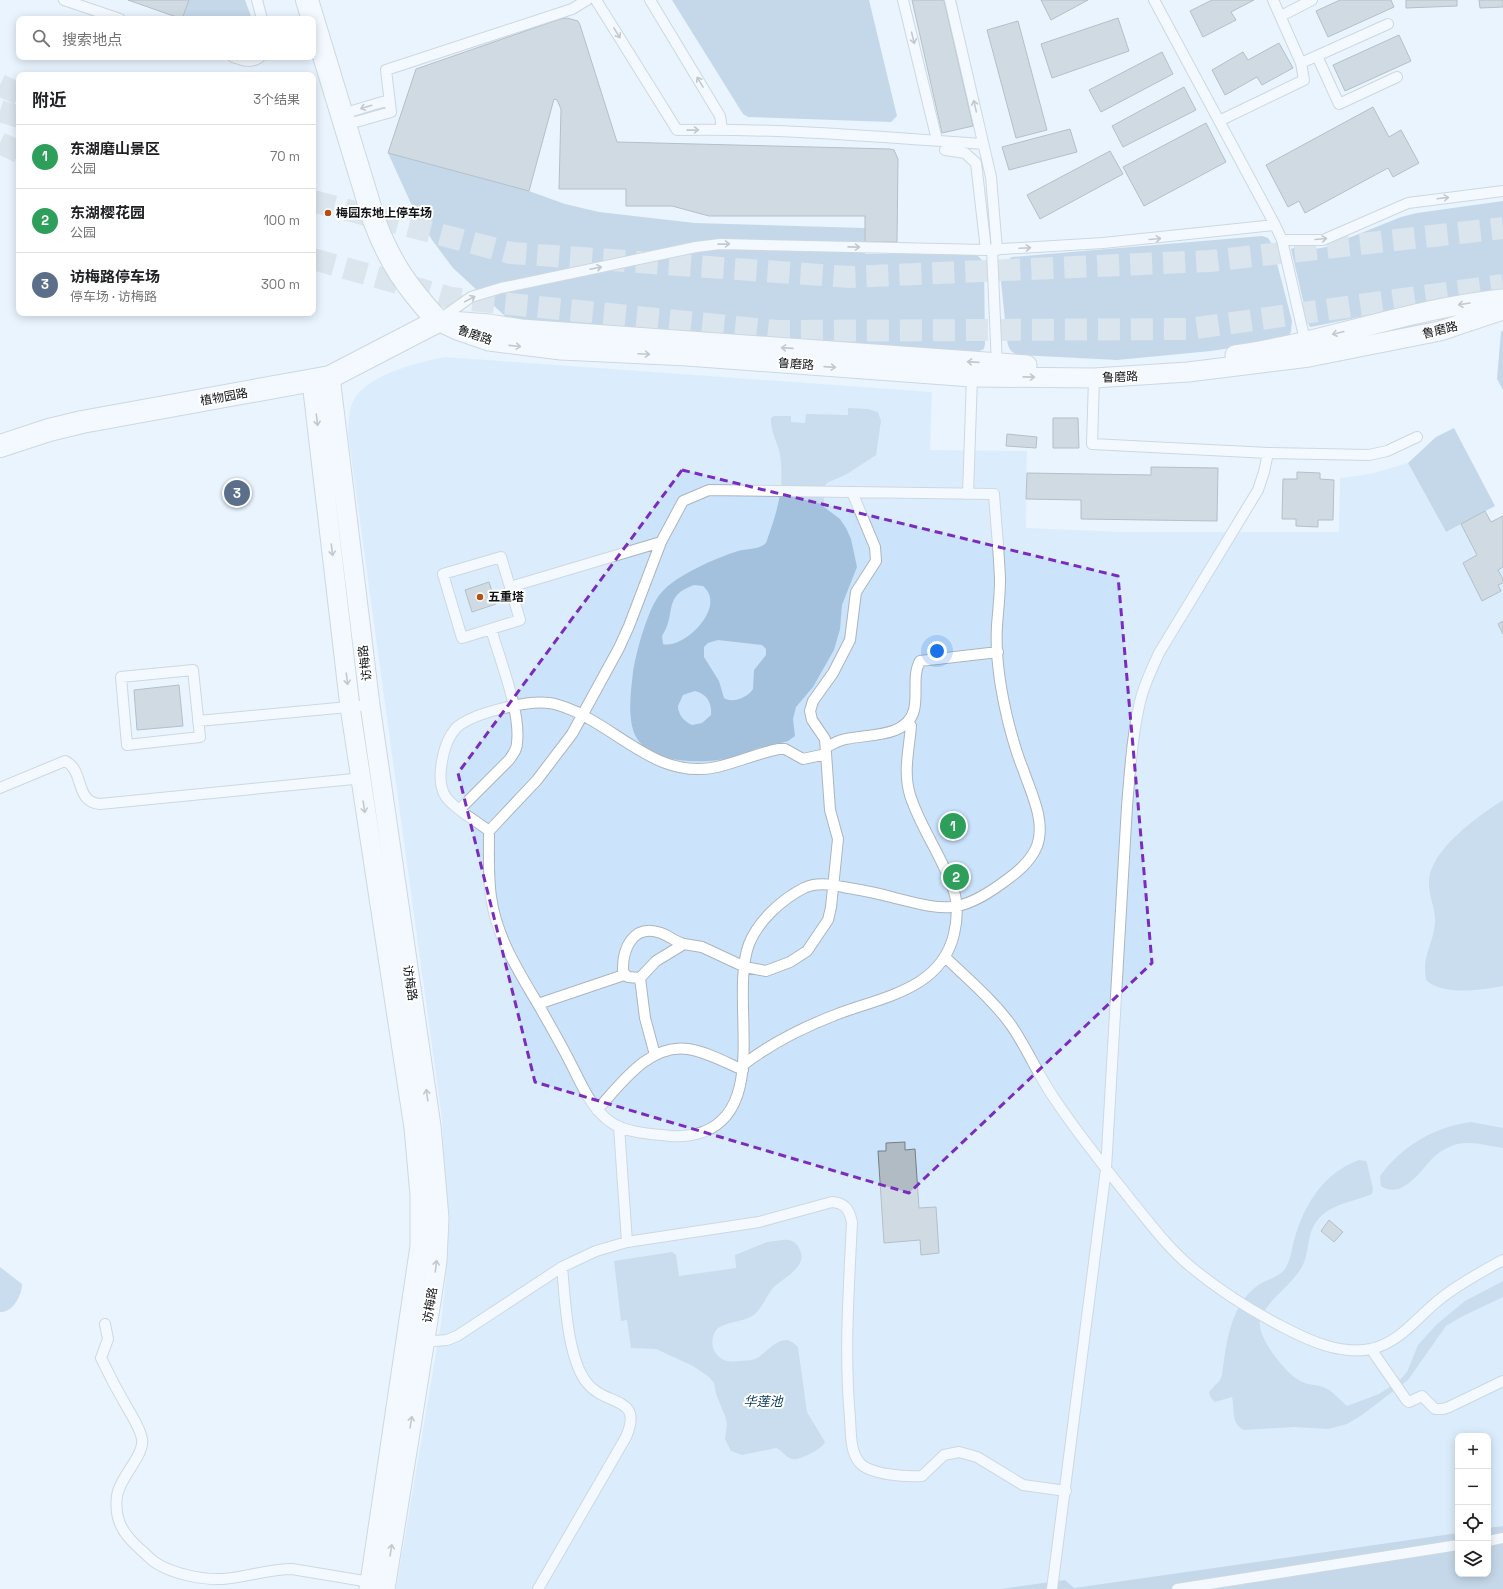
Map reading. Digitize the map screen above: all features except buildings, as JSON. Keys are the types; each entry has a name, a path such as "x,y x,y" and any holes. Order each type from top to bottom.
{"street":[{"name":"鲁磨路","path":"307,0 312,16"},
{"name":"鲁磨路","path":"316,29 384,249 392,264 413,294 438,321 474,337 509,345 561,350 695,357 972,377 997,370 1094,378 1188,372 1307,349 1440,331 1503,310"},
{"path":"438,321 489,324 521,329 997,370 1135,366 1245,353 1307,349 1446,307 1503,299"},
{"name":"植物园路","path":"0,446 49,430 82,422 321,379 438,321"},
{"name":"访梅路","path":"321,379 380,776 422,1127 420,1246 415,1341 374,1587"},
{"name":"访梅路","path":"321,379 350,707 360,779 422,1127"}],"lane":[{"path":"64,0 111,16"},
{"path":"258,0 261,16"},
{"path":"344,119 391,112 386,70 572,9 587,0"},
{"path":"596,0 677,130 722,129 937,140 983,144"},
{"path":"650,0 720,116 722,129"},
{"path":"903,0 937,140"},
{"path":"950,0 991,177 992,250 997,370"},
{"path":"1154,0 1275,224 1282,240 1307,349"},
{"path":"1220,121 1304,80 1301,63 1273,0"},
{"path":"1281,16 1312,0"},
{"path":"1301,63 1388,24"},
{"path":"1317,56 1339,104 1397,77"},
{"path":"242,60 253,60"},
{"path":"344,119 390,100"},
{"path":"945,150 965,153 976,163 992,250"},
{"path":"1282,240 1322,240 1408,204 1503,191"},
{"path":"438,321 471,297 501,288 696,247 720,244 992,250 1103,243 1275,224"},
{"path":"968,494 972,377"},
{"path":"1094,378 1092,444 1268,453 1374,455 1387,452 1417,437"},
{"path":"1052,1589 1066,1491 1106,1168 1127,806 1131,762 1140,702 1146,680 1159,653 1237,528 1258,490 1268,453"},
{"path":"709,490 968,494 994,494 1000,580 998,652 999,676 1004,707 1022,767 1036,806 1040,834 1033,854 1024,865 992,890 977,899 957,906 944,908 932,907 893,897 833,885 810,885 788,899 769,916 756,931 748,947 744,967 742,1006 743,1068 741,1085 737,1100 725,1119 711,1129 682,1137 658,1135 619,1127 597,1110 510,954 498,925 490,893 489,831 541,775 572,734 584,715 629,626 661,542 686,499 709,490"},
{"path":"624,975 622,972 624,952 629,941 643,933 654,931 662,933 684,944 702,947 744,967 759,971 776,969 807,951 828,920 832,907 838,839 830,810 824,736 810,715 811,705 833,673 850,640 856,592 876,561 875,547 852,492"},
{"path":"510,587 661,542"},
{"path":"501,557 520,620 490,629 462,638 443,574 501,557"},
{"path":"460,809 515,752 518,739 514,707 490,629"},
{"path":"489,831 446,797 442,786 442,756 449,737 457,727 467,721 485,714 532,703 551,703 584,715 609,729 646,756 663,763 686,769 716,767 779,749 785,749 803,759 826,751 844,739 889,732 908,721 914,710 917,671 920,661 998,652"},
{"path":"193,670 198,721 200,737 127,744 121,678 193,670"},
{"path":"198,721 370,705"},
{"path":"743,1068 757,1054 816,1023 909,987 933,972 945,957 953,936 957,906 949,878 910,795 907,776 910,726 908,721"},
{"path":"0,788 65,761 72,766 82,791 88,800 94,804 380,776"},
{"path":"670,952 672,939"},
{"path":"655,1055 645,1018 640,978 650,965 684,944"},
{"path":"945,957 987,996 1004,1015 1020,1039 1054,1099 1167,1245 1190,1266 1231,1298 1268,1319 1299,1335 1332,1348 1352,1351 1371,1348 1397,1337 1444,1295 1503,1260"},
{"path":"538,1004 624,975 631,978 640,978"},
{"path":"597,1110 639,1066 655,1055 670,1050 687,1048 743,1068"},
{"path":"619,1127 627,1242"},
{"path":"415,1341 447,1340 457,1336 562,1267 596,1251 627,1242 759,1222 832,1202 844,1205 852,1222 847,1344 847,1388 853,1450 859,1463 874,1472 922,1476 944,1455 959,1452 977,1457 1023,1485 1066,1491"},
{"path":"538,1589 626,1437 632,1420 631,1414 627,1408 599,1394 582,1376 575,1356 566,1311 562,1267"},
{"path":"105,1324 108,1339 101,1358 136,1424 142,1439 141,1449 123,1479 117,1497 117,1514 122,1528 131,1542 155,1562 165,1568 202,1577 223,1579 292,1569 374,1587"},
{"path":"1371,1348 1408,1401 1422,1396 1435,1409 1443,1410 1503,1381"},
{"path":"1491,1540 1503,1538"},
{"path":"1177,1589 1455,1545"}],"highlighted area":[{"path":"682,470 1118,576 1152,963 909,1193 535,1082 458,773"}],"shaded area":[{"path":"189,0 245,0 251,16 183,16"},
{"path":"672,0 869,0 897,116 891,122 748,117 743,114"},
{"path":"388,153 529,191 565,204 599,212 695,223 865,228 865,254 972,254 978,256 984,262 984,349 977,352 528,324 506,317 453,268 432,240 413,208"},
{"path":"1503,201 1503,288 1311,327 1309,326 1291,249 1309,250 1326,247 1401,217 1417,213"},
{"path":"1262,236 1268,238 1272,244 1292,321 1291,332 1288,337 1277,341 1211,351 1117,360 1019,355 1014,353 1009,348 1000,272 1004,262 1012,257"},
{"path":"1503,330 1503,390 1497,379 1501,332"},
{"path":"445,357 932,392 930,450 1027,451 1026,528 1122,532 1339,532 1340,478 1370,474 1408,463 1446,532 1485,511 1491,522 1503,516 1503,1589 396,1589 441,1323 446,1276 447,1216 442,1119 348,434 349,415 353,400 363,388 384,375 410,366"},
{"path":"1454,428 1495,506 1446,532 1408,463 1436,437"},
{"path":"1503,1526 1503,1589 1000,1589 1065,1580 1074,1588 1455,1533 1455,1577 1491,1577 1491,1528"}],"water":[{"path":"848,408 868,409 878,412 881,421 876,455 847,474 827,483 824,487 824,507 840,519 846,528 851,539 857,567 842,605 840,629 834,650 813,687 796,707 793,719 795,736 788,741 713,761 688,761 675,759 662,756 651,751 641,744 635,735 631,720 630,704 633,672 637,654 647,619 656,600 668,586 697,568 729,554 760,547 766,543 774,521 781,489 780,455 772,428 771,418 774,416 791,416 791,422 805,423 806,414 848,415","holes":["694,585 703,586 709,595 710,605 707,615 691,634 671,644 663,644 662,636 669,620 674,600 684,589","718,640 762,645 766,649 766,655 754,670 753,689 748,695 736,700 728,700 724,698 719,681 704,657 704,647 708,643","695,691 703,694 710,703 711,715 702,723 692,725 687,722 682,718 678,709 683,695"]},
{"path":"1503,800 1503,986 1474,990 1452,990 1433,985 1426,980 1425,971 1425,963 1435,923 1429,886 1431,869 1446,846 1457,835 1469,824"},
{"path":"1471,1122 1503,1128 1503,1148 1473,1143 1454,1145 1436,1155 1416,1177 1403,1187 1396,1190 1381,1186 1380,1176 1398,1156 1409,1147 1432,1133 1444,1128"},
{"path":"1359,1160 1366,1161 1367,1163 1373,1189 1372,1194 1335,1207 1320,1218 1314,1226 1310,1236 1302,1266 1296,1276 1269,1304 1261,1317 1261,1332 1265,1342 1291,1375 1303,1382 1326,1388 1347,1406 1379,1394 1399,1381 1407,1372 1418,1345 1437,1324 1465,1301 1503,1281 1503,1297 1461,1317 1446,1326 1408,1380 1362,1415 1347,1424 1328,1429 1294,1427 1244,1430 1235,1420 1232,1397 1215,1402 1211,1398 1209,1392 1220,1380 1222,1375 1225,1351 1235,1315 1248,1294 1260,1284 1279,1275 1285,1269 1304,1212 1318,1190 1336,1172"},
{"name":"华莲池","path":"782,1240 792,1241 798,1246 801,1261 798,1266 772,1289 760,1309 755,1314 747,1319 718,1328 713,1336 713,1344 714,1350 719,1357 732,1361 755,1359 780,1341 786,1340 792,1342 798,1347 807,1412 825,1442 815,1451 795,1459 790,1458 776,1448 742,1455 731,1451 725,1439 727,1424 725,1416 716,1394 714,1383 709,1377 693,1366 656,1349 631,1348 627,1320 621,1321 614,1261 672,1252 676,1255 679,1276 736,1268 735,1255 767,1242"},
{"path":"0,1267 22,1284 22,1288 16,1302 9,1310 5,1312 0,1312"}],"tunnel":[{"path":"0,85 16,93"},
{"path":"0,111 16,116"},
{"path":"0,143 16,151"},
{"path":"316,202 511,253 849,277 1210,261 1503,228"},
{"path":"316,260 451,298 776,331 1189,329 1503,285"}],"place":[{"name":"梅园东地上停车场","path":"328,213"},
{"name":"访梅路停车场","path":"237,493"},
{"name":"五重塔","path":"480,597"},
{"name":"东湖磨山景区","path":"953,826"},
{"name":"东湖樱花园","path":"956,877"}]}
